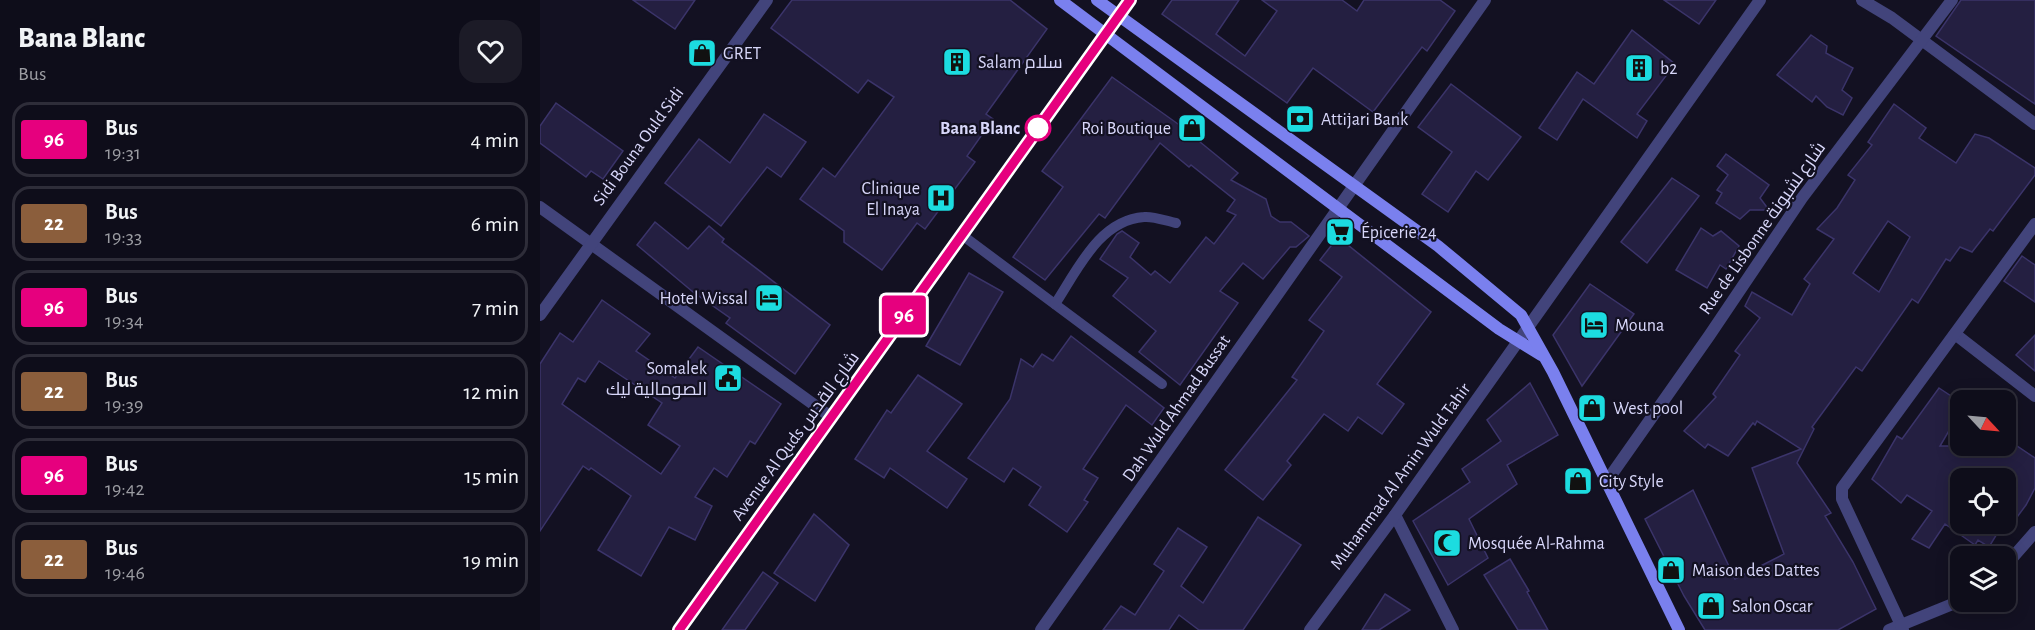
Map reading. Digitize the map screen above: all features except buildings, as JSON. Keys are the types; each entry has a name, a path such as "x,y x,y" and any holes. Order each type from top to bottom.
{"street":[{"name":"Sidi Bouna Ould Sidi","path":"540,315 767,0"},
{"path":"1060,0 1517,341 1541,355"},
{"path":"1097,0 1355,186 1481,279 1513,306 1528,324 1541,355 1553,372 1679,630"},
{"name":"Avenue Al Quds شارع القدس","path":"679,630 1130,0"},
{"name":"Dah Wuld Ahmad Bussat","path":"1041,630 1485,0"},
{"name":"Muhammad Al Amin Wuld Tahir","path":"1310,630 1395,515 1528,324 1760,0"},
{"path":"1862,0 1892,18 2035,124"},
{"name":"Rue de Lisbonne شارع لشبونة","path":"1607,481 1802,198 1952,0"},
{"path":"540,207 831,417"},
{"path":"1950,605 1898,628 1842,499 1842,488 2035,224"},
{"path":"1955,334 2035,396"},
{"path":"1395,515 1453,630"},
{"path":"2016,554 2035,532"}],"lane":[{"path":"1055,304 1097,242 1118,223 1145,217 1176,223"},
{"path":"962,235 1162,384"}],"bus line":[{"name":"96","path":"679,630 1130,0"}],"place":[{"name":"GRET","path":"702,53"},
{"name":"Salam سلام","path":"957,62"},
{"name":"b2","path":"1639,68"},
{"name":"Attijari Bank","path":"1300,119"},
{"name":"Bana Blanc","path":"1038,128"},
{"name":"Roi Boutique","path":"1192,128"},
{"name":"Clinique El Inaya","path":"941,198"},
{"name":"Épicerie 24","path":"1340,232"},
{"name":"Hotel Wissal","path":"769,298"},
{"name":"Mouna","path":"1594,325"},
{"name":"Somalek الصومالية ليك","path":"728,378"},
{"name":"West pool","path":"1592,408"},
{"name":"City Style","path":"1578,481"},
{"name":"Mosquée Al-Rahma","path":"1447,543"},
{"name":"Maison des Dattes","path":"1671,570"},
{"name":"Salon Oscar","path":"1711,606"}]}
